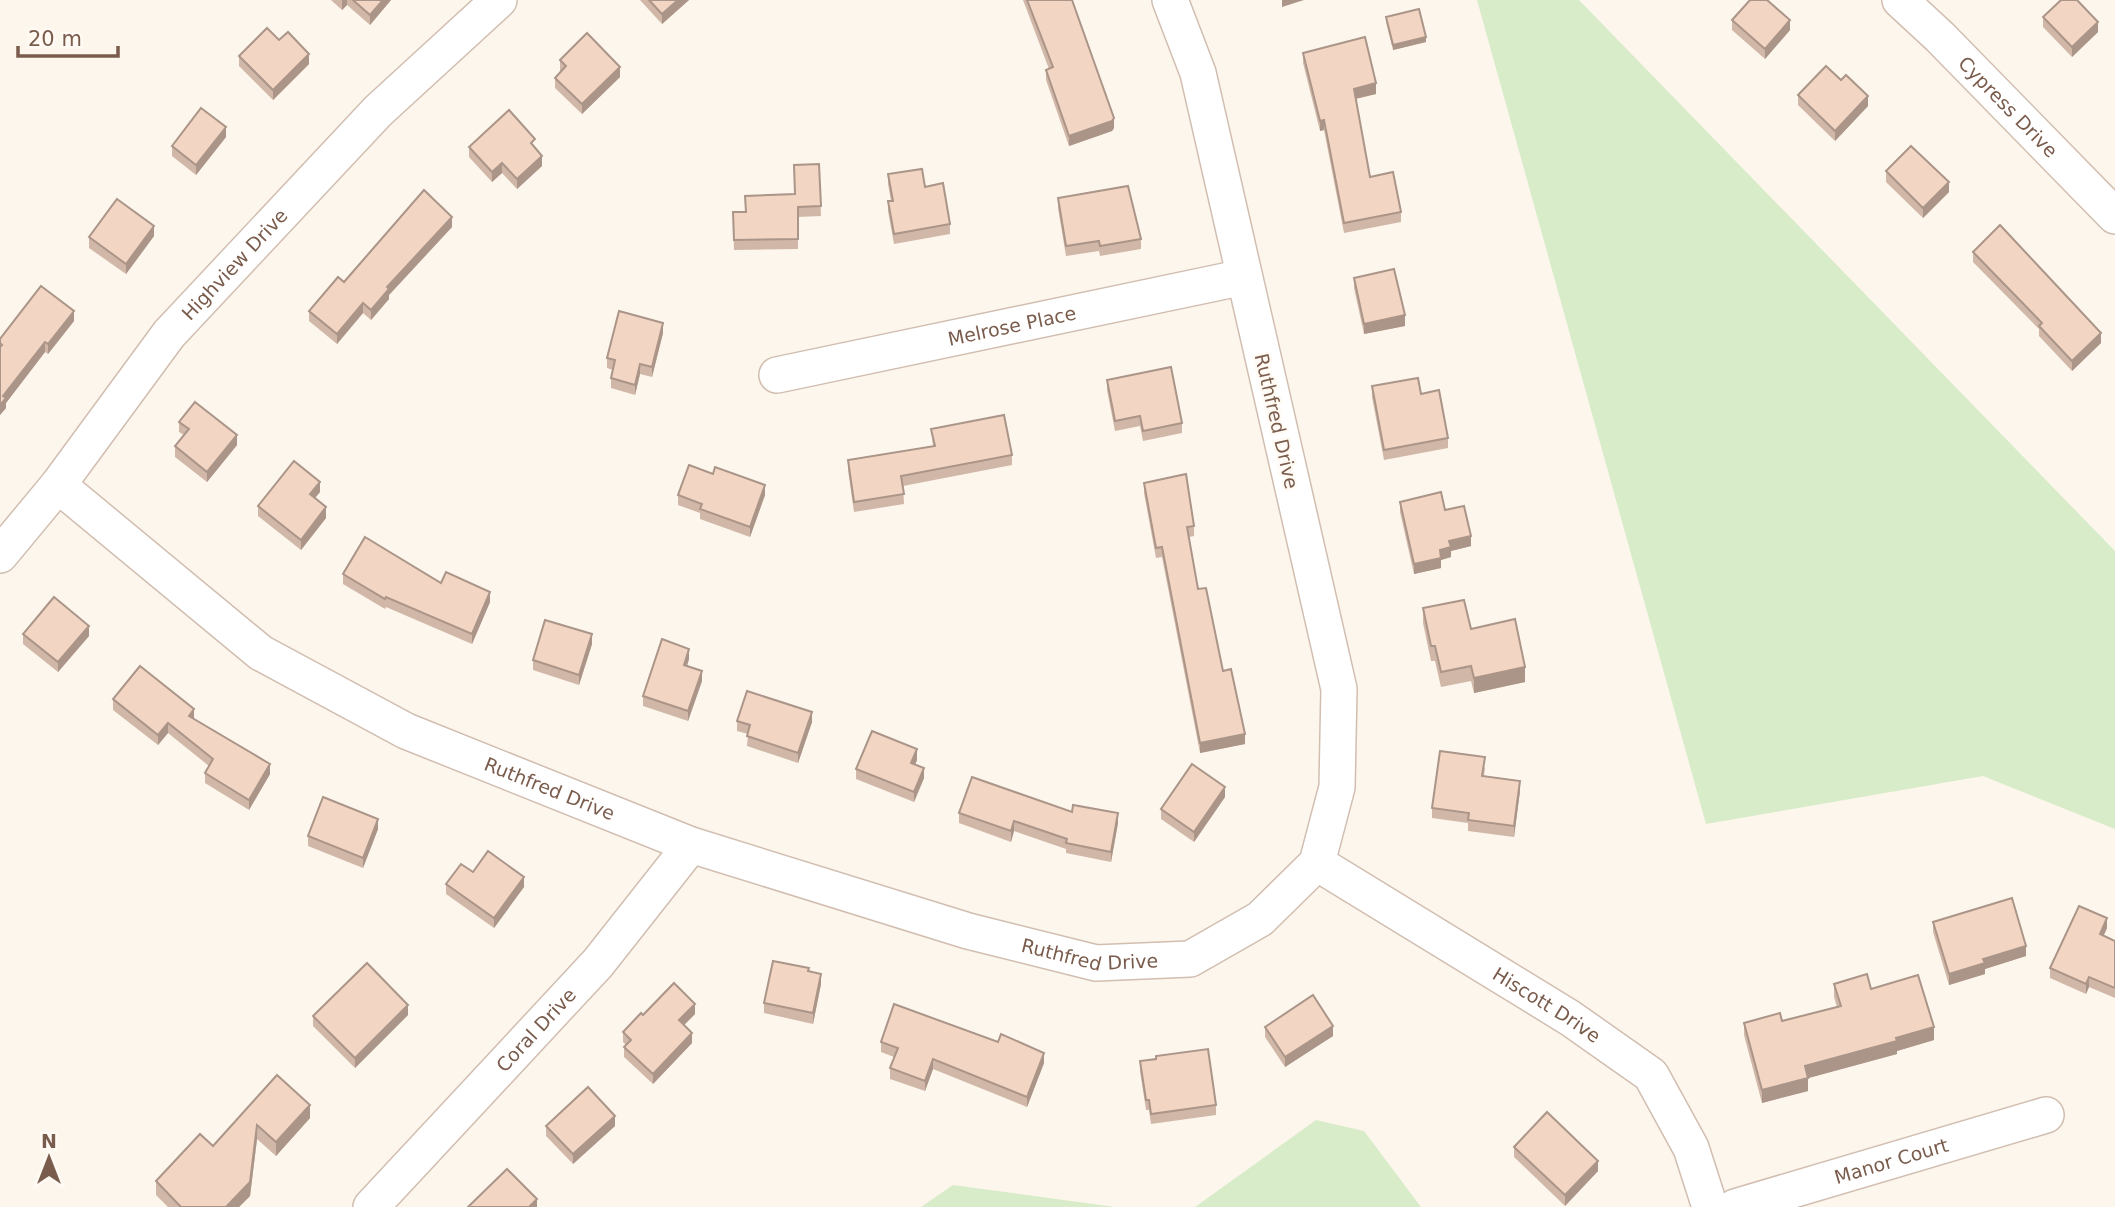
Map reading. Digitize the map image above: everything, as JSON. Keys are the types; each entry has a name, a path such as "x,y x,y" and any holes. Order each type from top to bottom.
{"street":[{"name":"Highview Drive","path":"0,555 58,485 169,334 378,111 499,0"},
{"name":"Ruthfred Drive","path":"58,485 261,653 406,731 691,845 968,931 1096,963 1190,959 1260,919 1317,863 1337,786 1339,689 1198,73 1170,0"},
{"name":"Cypress Drive","path":"1900,0 1940,37 2115,216"},
{"name":"Melrose Place","path":"777,374 1244,277"},
{"name":"Coral Drive","path":"371,1207 598,962 691,845"},
{"name":"Hiscott Drive","path":"1317,863 1570,1018 1651,1075 1691,1148 1710,1207"},
{"name":"Manor Court","path":"1735,1207 2046,1115"}],"green space":[{"path":"1477,0 1579,0 2115,551 2115,829 1983,776 1706,824"},
{"path":"1316,1120 1364,1131 1421,1207 1195,1207"},
{"path":"953,1185 1115,1207 921,1207"}],"building":[{"path":"353,0 383,0 370,15"},
{"path":"649,0 678,0 662,14"},
{"path":"1027,0 1072,0 1114,118 1112,121 1069,136 1046,70 1053,67"},
{"path":"1750,0 1767,0 1790,20 1765,49 1732,20"},
{"path":"2061,0 2077,0 2098,22 2072,47 2043,17"},
{"path":"1419,9 1426,37 1393,45 1386,17"},
{"path":"267,28 279,40 288,32 309,54 273,90 239,56"},
{"path":"587,33 620,67 582,104 555,78 566,66 560,60"},
{"path":"1365,37 1376,83 1354,89 1370,177 1393,172 1401,212 1344,223 1324,120 1320,121 1303,53"},
{"path":"1826,66 1841,80 1846,75 1868,96 1835,131 1798,95"},
{"path":"201,108 226,127 196,165 172,146"},
{"path":"509,110 535,139 531,143 542,156 517,179 502,163 492,172 469,147"},
{"path":"1911,146 1949,182 1923,208 1886,171"},
{"path":"819,164 821,206 798,207 798,239 734,240 733,212 746,212 745,196 795,194 794,165"},
{"path":"922,169 925,187 943,183 950,224 894,234 888,201 893,201 888,174"},
{"path":"1128,186 1141,239 1100,246 1099,241 1066,246 1058,198"},
{"path":"424,190 452,217 387,287 389,289 371,310 363,303 337,334 309,311 338,277 344,282"},
{"path":"117,199 154,226 126,264 89,237"},
{"path":"2000,225 2101,333 2072,361 2039,326 2042,323 1973,252"},
{"path":"1394,269 1405,315 1364,324 1354,278"},
{"path":"41,286 74,311 48,344 45,342 3,396 6,398 0,405 0,339"},
{"path":"619,311 663,323 652,367 640,364 635,385 611,378 615,360 607,358"},
{"path":"1171,367 1182,423 1143,431 1140,416 1115,421 1107,380"},
{"path":"1418,378 1421,394 1439,390 1448,438 1384,450 1372,386"},
{"path":"195,402 237,435 207,472 175,446 189,429 179,422"},
{"path":"1004,415 1012,455 901,476 904,494 854,502 848,460 935,446 931,429"},
{"path":"294,461 320,482 310,494 326,507 301,540 258,506"},
{"path":"689,465 713,474 715,467 765,485 750,527 700,509 702,504 678,495"},
{"path":"1186,474 1194,526 1187,527 1198,589 1206,588 1223,671 1231,669 1245,734 1200,743 1162,547 1156,548 1144,483"},
{"path":"1441,492 1445,510 1464,506 1471,536 1449,541 1451,547 1440,550 1441,558 1414,564 1400,502"},
{"path":"365,537 441,583 446,572 490,592 472,634 386,597 385,599 343,574"},
{"path":"54,597 89,626 58,662 23,634"},
{"path":"1464,600 1471,629 1515,619 1525,667 1474,678 1471,666 1441,672 1435,646 1431,646 1423,608"},
{"path":"545,620 592,634 579,675 533,660"},
{"path":"662,639 689,649 684,665 702,671 688,711 643,696"},
{"path":"140,666 194,709 189,716 270,764 249,800 205,773 213,759 168,723 158,735 113,699"},
{"path":"747,691 812,712 798,753 747,736 750,725 737,721"},
{"path":"872,731 917,749 911,763 924,768 914,792 856,769"},
{"path":"1440,751 1485,757 1482,776 1520,781 1514,826 1468,820 1469,813 1432,808"},
{"path":"1192,764 1225,787 1194,832 1161,809"},
{"path":"972,777 1072,812 1073,805 1118,813 1111,852 1066,843 1067,839 1014,821 1011,831 959,813"},
{"path":"323,797 378,819 363,858 308,836"},
{"path":"488,851 524,877 494,918 446,884 461,864 473,872"},
{"path":"2012,898 2026,946 1983,959 1985,963 1949,974 1933,922"},
{"path":"2079,906 2107,918 2100,934 2115,941 2115,988 2089,977 2086,984 2050,968"},
{"path":"773,961 809,968 808,971 821,974 813,1013 764,1003"},
{"path":"367,963 408,1005 355,1058 313,1016"},
{"path":"1867,974 1871,989 1918,975 1934,1027 1896,1038 1897,1041 1805,1066 1808,1078 1762,1090 1744,1023 1780,1013 1782,1021 1841,1006 1834,984"},
{"path":"674,983 695,1004 679,1020 692,1033 653,1074 624,1047 631,1040 623,1032"},
{"path":"1313,995 1333,1026 1285,1057 1265,1027"},
{"path":"894,1004 998,1042 1001,1034 1044,1053 1027,1097 933,1059 925,1081 890,1068 898,1048 881,1042"},
{"path":"1208,1049 1216,1105 1151,1114 1140,1061 1156,1059 1156,1056"},
{"path":"277,1075 310,1105 276,1142 257,1125 250,1182 226,1207 181,1207 156,1181 200,1134 213,1146"},
{"path":"588,1087 615,1116 573,1154 546,1126"},
{"path":"1547,1112 1598,1161 1565,1195 1514,1147"},
{"path":"507,1169 537,1199 529,1207 468,1207"}]}
